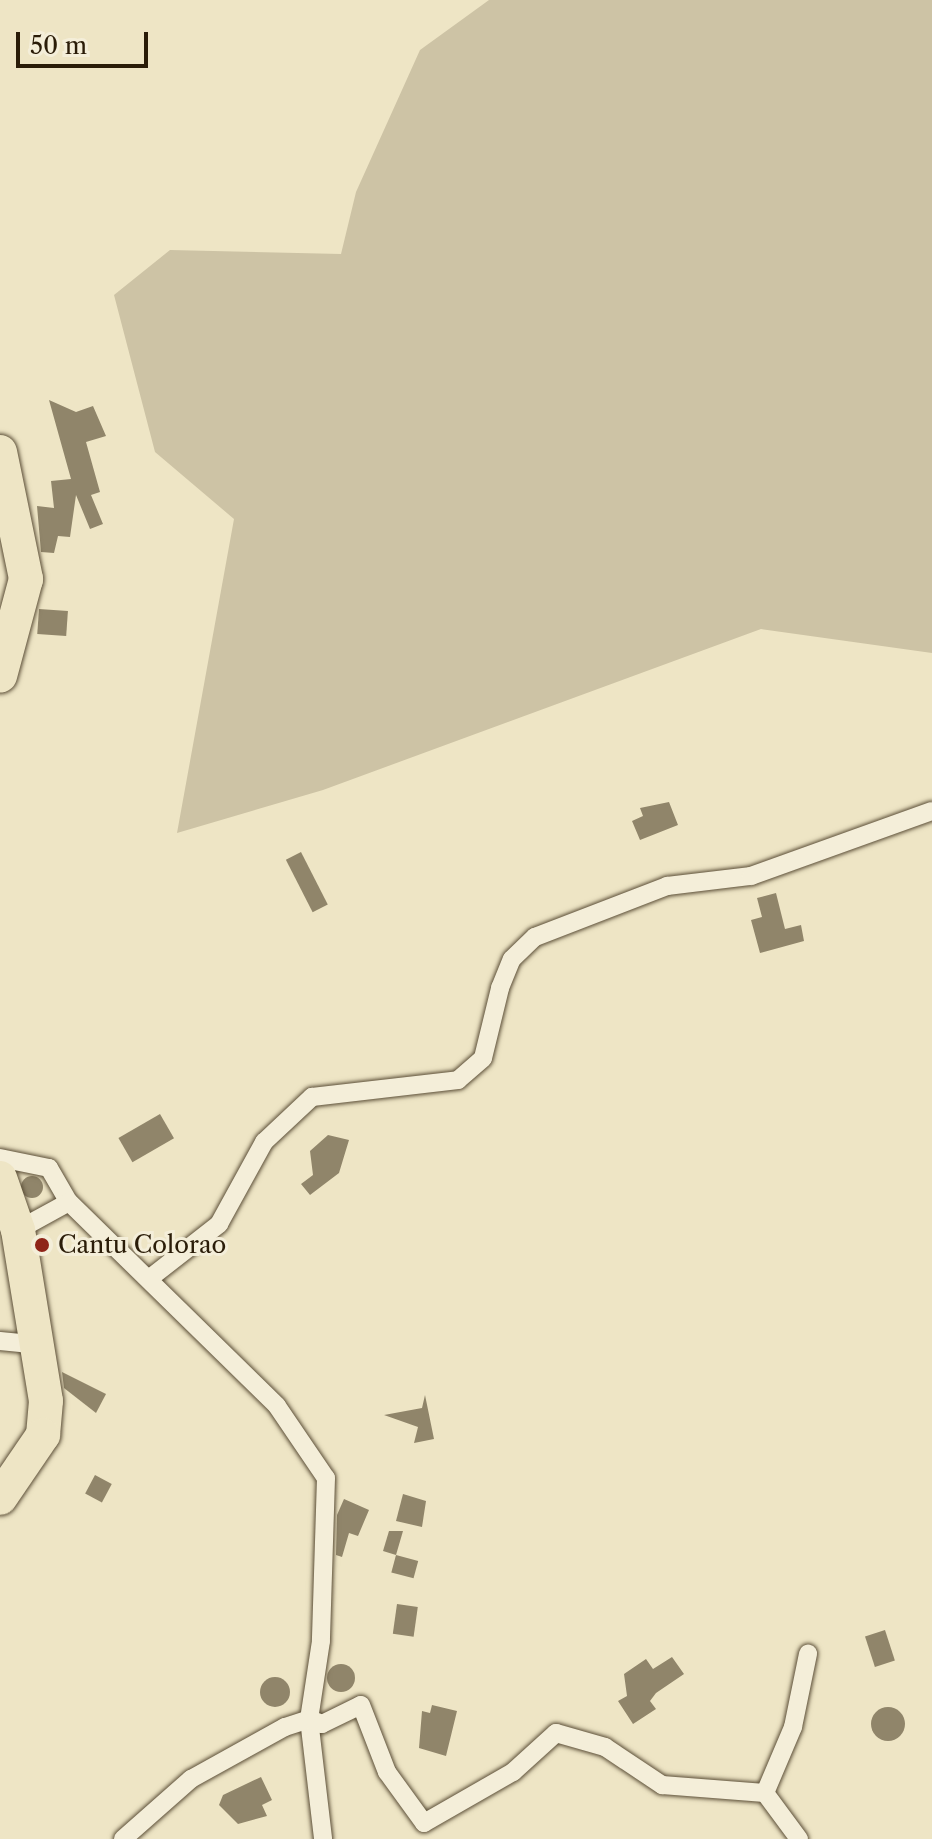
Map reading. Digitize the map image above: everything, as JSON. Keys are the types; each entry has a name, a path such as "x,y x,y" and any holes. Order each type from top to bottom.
{"highway":[{"path":"0,452 26,579 0,676"},
{"path":"0,1178 18,1230 41,1345 43,1435 0,1498"}],"street":[{"path":"150,1278 219,1224 264,1142 300,1105 352,1087 458,1080 483,1058 500,988 512,959 535,937 667,886 751,876 932,811"},
{"path":"0,1158 49,1168 69,1202 150,1278 277,1406 326,1478 321,1641 309,1719 323,1839"},
{"path":"18,1230 69,1202"},
{"path":"0,1341 41,1345"},
{"path":"765,1793 793,1727 808,1654"},
{"path":"123,1839 191,1779 309,1719 322,1724 361,1705 387,1772 424,1823 513,1772 556,1733 605,1747 662,1785 765,1793 799,1839"}],"shaded area":[{"path":"489,0 932,0 932,653 761,629 323,790 177,833 234,519 155,452 114,295 170,250 341,254 356,192 420,50"}],"building":[{"path":"49,400 76,412 93,406 106,436 86,442 100,492 91,495 103,524 90,529 76,495 70,537 58,536 54,553 41,552 37,506 54,508 51,481 71,479"},
{"path":"39,609 68,611 66,636 37,634"},
{"path":"669,802 678,825 640,840 632,821 643,816 640,808"},
{"path":"301,852 328,905 313,912 286,860"},
{"path":"776,893 785,929 801,925 804,941 760,953 751,920 762,917 757,898"},
{"path":"160,1114 174,1138 132,1162 118,1138"},
{"path":"328,1135 349,1140 339,1173 310,1195 301,1184 313,1175 310,1151"},
{"path":"32,1176 43,1187 32,1198 21,1187"},
{"path":"62,1372 106,1394 96,1413 64,1388"},
{"path":"425,1395 434,1439 414,1443 418,1427 384,1415 422,1408"},
{"path":"95,1475 112,1484 102,1502 85,1494"},
{"path":"403,1494 426,1501 422,1527 396,1521"},
{"path":"344,1499 369,1510 358,1536 349,1533 342,1557 336,1555 337,1515"},
{"path":"389,1531 403,1531 396,1555 383,1551"},
{"path":"396,1555 418,1561 414,1578 391,1572"},
{"path":"397,1604 418,1607 414,1637 393,1634"},
{"path":"885,1630 895,1660 875,1667 865,1636"},
{"path":"672,1657 684,1674 656,1693 650,1701 656,1709 633,1724 618,1701 627,1696 624,1674 646,1659 653,1669"},
{"path":"341,1664 351,1668 355,1678 351,1688 341,1692 331,1688 327,1678 331,1668"},
{"path":"275,1677 286,1681 290,1692 286,1703 275,1707 264,1703 260,1692 264,1681"},
{"path":"432,1705 457,1711 446,1756 419,1748 422,1711 430,1713"},
{"path":"888,1707 900,1712 905,1724 900,1736 888,1741 876,1736 871,1724 876,1712"},
{"path":"261,1777 272,1800 262,1805 267,1816 238,1824 219,1805 223,1795"}],"place":[{"name":"Cantu Colorao","path":"42,1245"}]}
